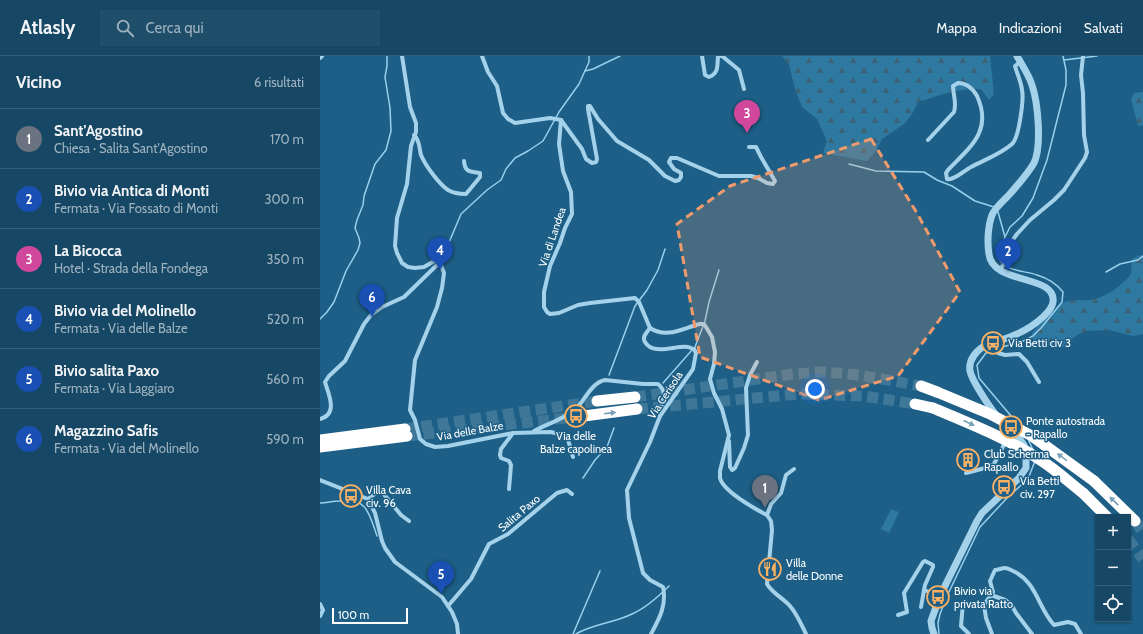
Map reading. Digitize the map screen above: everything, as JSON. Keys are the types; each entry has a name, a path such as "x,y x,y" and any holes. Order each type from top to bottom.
{"highway":[{"path":"921,386 990,414 1032,436 1094,481 1135,521"},
{"path":"597,401 635,397"},
{"path":"915,404 933,408 964,421 1004,440 1040,460 1084,493 1104,514"},
{"path":"584,416 637,410"},
{"path":"320,440 353,439 406,432"},
{"path":"320,448 353,439"}],"street":[{"path":"397,56 403,62"},
{"path":"320,419 328,413 331,404 331,397 325,382 329,376 345,361 364,324 377,310 404,297 438,264 436,260 424,267 408,267 402,263 395,246 397,218 407,184 411,146 416,132 416,123 410,107 402,56"},
{"path":"482,56 488,72 497,86 503,113 508,119 515,123 550,118 561,120 582,149 586,159 592,163 596,162 597,159 588,106 590,106 598,119 617,141 649,160 665,176 675,181 679,180 681,173 674,169 669,162 671,158 677,158 697,168 719,176 751,176 773,184 775,181 760,157 756,147 749,147"},
{"path":"702,56 706,75 709,77 716,72 718,67 718,57 721,56 739,70 744,89"},
{"path":"1001,268 1006,260 1012,241 1017,234 1030,220 1064,190 1085,158 1084,93 1081,75 1083,56"},
{"path":"928,140 954,112 956,99 953,86 955,84 962,83 969,86 976,94 981,106 983,124 979,135 946,173 947,179 953,179 962,172 1013,144 1018,133 1023,92 1015,66 1018,59"},
{"path":"934,634 931,621 940,596 982,513 1019,478 1026,468 1024,445 987,404 970,372 971,361 976,351 1028,330 1049,311 1053,302 1051,293 1045,286 1011,276 992,262 988,253 989,227 992,214 1018,185 1034,162 1038,151 1039,137 1032,84 1018,59"},
{"name":"Via di Landea","path":"561,120 559,144 563,171 571,192 572,214 550,266 544,292 544,307 550,314 559,314 578,305 635,298 639,302 650,328"},
{"path":"414,135 418,138 422,156 439,182 449,191 466,194 480,177 480,173 467,170 464,161"},
{"name":"Via delle Balze","path":"438,264 441,266 444,273 442,288 437,307 415,360 410,410 415,420 420,439 426,444 435,447 448,446 513,433 532,432 576,409 587,394 601,381 605,380 658,384 662,388 664,394 659,412 660,416"},
{"path":"650,328 657,333 663,334 700,324 704,324 706,327 712,338 715,352 714,364 710,379 714,393 722,409 729,435 730,467 732,470 735,468 748,435 746,388 750,375 757,362"},
{"name":"Via Cerisola","path":"650,328 644,336 646,345 661,349 688,347 694,349 696,353 693,369 660,416 650,442 627,490 629,518 643,574 650,580 663,587 665,594 665,603 651,634"},
{"path":"988,345 998,353 1005,355 1020,354 1027,362 1039,382"},
{"path":"966,474 994,464 1011,431"},
{"path":"532,432 551,432 567,436 574,457"},
{"path":"509,489 511,465 509,462 501,458 500,455 501,449 513,433"},
{"path":"729,435 720,478 723,484 742,501 766,515 771,521 772,530 767,584 789,605 797,615 806,634"},
{"path":"766,515 771,504 781,493 786,475 794,469"},
{"path":"320,480 368,499 375,513 385,548 407,572 425,583 442,597 457,624 458,634"},
{"name":"Salita Paxo","path":"448,606 471,579 489,544 508,534 558,493 567,490 572,494"},
{"path":"368,499 376,493 382,492 402,516 409,521"},
{"path":"898,615 907,612 904,593 925,561 933,565 933,567 925,585 921,607"},
{"path":"992,634 986,618 984,604 993,592 990,582 995,570 1005,568 1017,573 1028,581 1036,592 1048,619 1054,625 1068,622 1075,624 1082,634"},
{"path":"924,590 940,596"},
{"path":"991,595 1011,604 1032,634"},
{"path":"963,603 961,626 968,634"},
{"path":"320,604 322,610 320,616"}],"highlighted area":[{"path":"871,139 917,213 960,292 898,376 819,400 700,357 677,224 730,186"}],"green space":[{"path":"782,56 990,56 994,94 989,100 981,89 973,89 949,92 918,102 912,114 904,124 882,139 876,151 867,161 823,153 827,141 817,119 802,107 795,89 789,65"},
{"path":"1143,92 1143,125 1141,126 1138,125 1131,100 1134,93"},
{"path":"1140,255 1143,256 1143,334 1133,336 1109,330 1087,331 1077,335 1063,347 1042,345 1033,340 1032,333 1063,303 1069,301 1096,299 1118,287 1131,274 1132,259"},
{"path":"891,509 899,512 889,533 881,529"}],"waterway":[{"path":"320,319 334,302 346,271 358,250 360,243 355,228 357,220 375,164 386,150 391,131 390,108 385,77 387,56"},
{"path":"445,252 461,214 487,190 501,180 506,169 515,158 543,141 559,112 579,84 589,62 589,56"},
{"path":"585,71 593,69 620,56"},
{"path":"1001,262 998,257 1004,239 1010,227 1022,216 1033,198 1047,160 1066,85 1066,70 1063,56"},
{"path":"1064,60 1097,56"},
{"path":"849,164 876,171 924,172 937,180 952,186 975,201 994,207"},
{"path":"998,212 1005,237"},
{"path":"609,375 635,306 647,290 658,270 665,249"},
{"path":"1106,272 1120,264 1138,260 1143,256"},
{"path":"995,349 1021,342 1033,336 1062,302 1063,292 1051,281 1041,276 1012,269 1004,265"},
{"path":"695,347 705,321 719,270"},
{"path":"663,383 692,350"},
{"path":"991,350 986,353 977,365 979,378 1017,423"},
{"path":"583,478 595,460 607,447 614,428"},
{"path":"1028,439 1033,450"},
{"path":"939,634 938,623 940,614 980,527 1007,498 1028,479 1035,461"},
{"path":"320,503 348,500 361,504 366,508 377,536"},
{"path":"573,634 600,571"},
{"path":"576,634 589,628 618,620 637,612 652,602 669,586"}],"tunnel":[{"path":"635,397 793,374 824,372 859,375 921,386"},
{"path":"637,409 799,394 864,396 915,404"},
{"path":"405,429 597,401"},
{"path":"407,436 584,416"},
{"path":"1135,521 1143,532"},
{"path":"1131,543 1143,559"}],"place":[{"name":"La Bicocca","path":"747,133"},
{"name":"Bivio via del Molinello","path":"440,270"},
{"name":"Bivio via Antica di Monti","path":"1008,271"},
{"name":"Magazzino Safis","path":"372,317"},
{"name":"Via Betti civ 3","path":"993,343"},
{"name":"Via delle Balze capolinea","path":"576,416"},
{"name":"Ponte autostrada - Rapallo","path":"1011,427"},
{"name":"Club Scherma Rapallo","path":"968,460"},
{"name":"Via Betti civ. 297","path":"1004,487"},
{"name":"Villa Cava civ. 96","path":"351,496"},
{"name":"Sant'Agostino","path":"765,508"},
{"name":"Villa delle Donne","path":"770,569"},
{"name":"Bivio salita Paxo","path":"441,594"},
{"name":"Bivio via privata Ratto","path":"938,597"}]}
